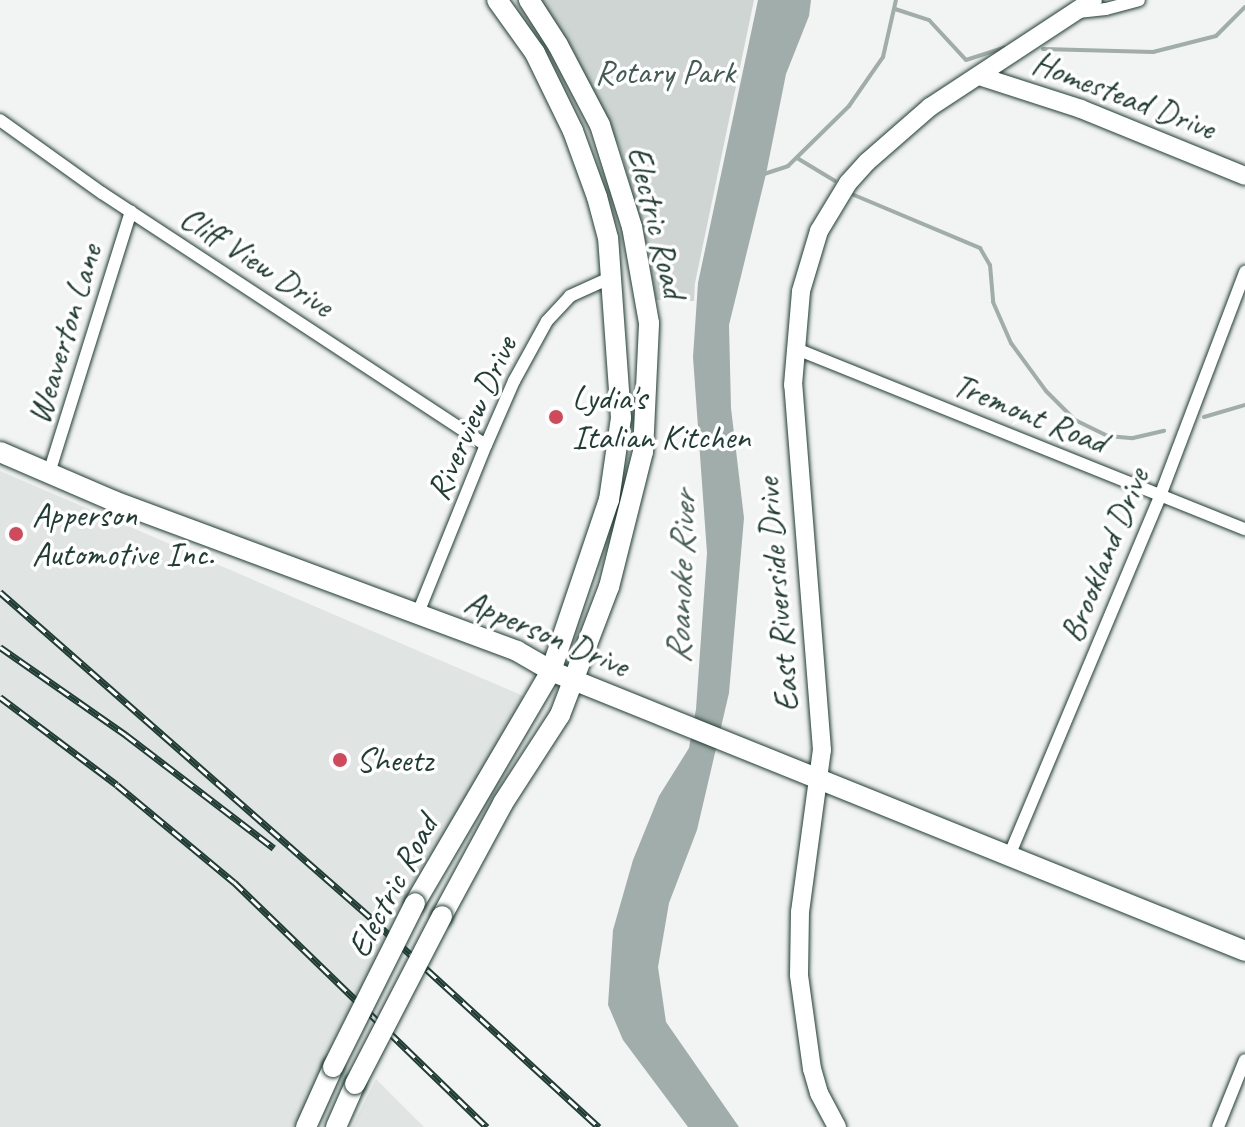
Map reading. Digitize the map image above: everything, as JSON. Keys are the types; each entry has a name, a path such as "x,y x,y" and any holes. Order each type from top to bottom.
{"main road":[{"name":"Electric Road","path":"306,1127 415,903 551,671 600,531 617,447 620,375 608,238 573,131 535,53 497,0"},
{"name":"Electric Road","path":"336,1127 355,1084 503,803 560,715 609,587 631,511 643,452 649,323 632,227 600,125 558,45 529,0"},
{"name":"Apperson Drive","path":"0,452 517,651 574,681 1245,951"}],"street":[{"name":"East Riverside Drive","path":"837,1127 819,1093 812,1069 799,975 800,912 822,750 797,474 794,348 810,258 819,231 840,194 897,133 1093,0"},
{"path":"1074,12 1106,9 1139,0"},
{"name":"Homestead Drive","path":"979,76 1081,109 1245,176"},
{"name":"Cliff View Drive","path":"0,120 131,212 486,445"},
{"name":"Weaverton Lane","path":"49,473 131,212"},
{"name":"Brookland Drive","path":"1009,856 1160,496 1245,272"},
{"name":"Riverview Drive","path":"418,613 514,381 558,307 570,296 612,277"},
{"name":"Tremont Road","path":"794,348 1245,529"},
{"path":"1218,1127 1245,1060"}],"shaded area":[{"path":"758,0 811,0 809,16 786,74 766,174 729,325 731,408 744,518 729,693 697,830 669,903 658,967 666,1022 739,1127 688,1127 623,1040 608,1005 613,930 633,860 659,796 689,748 696,709 707,553 693,357 698,283"},
{"path":"0,471 528,698 338,1032 298,1127 0,1127"},
{"path":"376,1079 424,1127 352,1127"}],"green space":[{"name":"Rotary Park","path":"540,0 754,0 695,283 694,301 656,300 646,244 620,148 574,52"}],"waterway":[{"path":"764,174 788,166 849,106 883,57 896,0"},
{"path":"1043,49 1153,52 1216,36 1245,7"},
{"path":"895,9 929,20 966,60 1004,48"},
{"path":"797,158 835,181"},
{"path":"854,195 980,248 990,265 993,302 1011,343 1046,391 1075,420 1108,436 1133,438 1164,431"},
{"path":"1204,417 1245,405"}],"railway":[{"path":"0,592 374,921 599,1127"},
{"path":"0,647 126,735 274,848"},
{"path":"0,697 117,785 234,882 487,1127"}],"place":[{"name":"Lydia's Italian Kitchen","path":"556,417"},
{"name":"Apperson Automotive Inc.","path":"16,534"},
{"name":"Sheetz","path":"340,760"}],"water label":[{"name":"Roanoke River","path":"681,578"}]}
